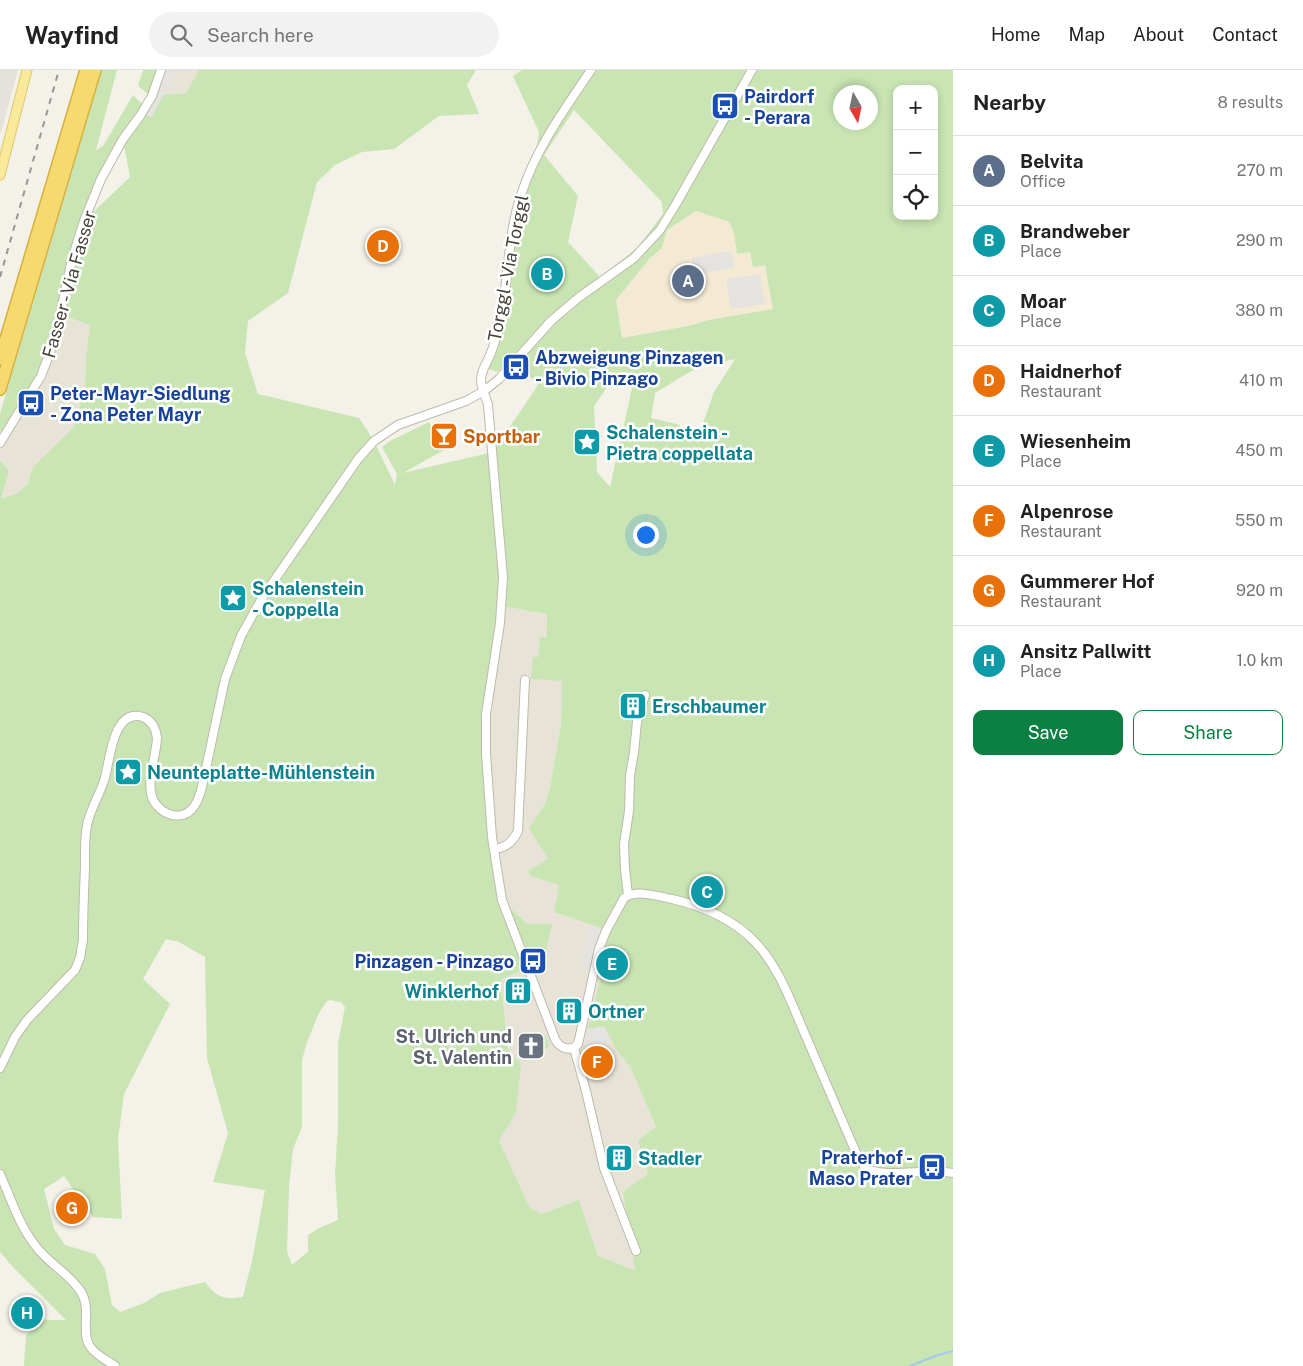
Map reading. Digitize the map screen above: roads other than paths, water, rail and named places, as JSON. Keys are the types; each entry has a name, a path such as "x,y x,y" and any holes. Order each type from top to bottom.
{"highway":[{"path":"0,359 86,70"},
{"path":"0,389 95,70"}],"main road":[{"path":"0,175 27,70"}],"street":[{"name":"Fasser - Via Fasser","path":"0,442 32,393 48,358 55,339 72,259 84,221 101,178 152,96 161,70"},
{"name":"Torggl - Via Torggl","path":"574,1048 563,1047 555,1039 502,900 494,849 486,767 486,714 500,623 503,577 492,436 488,405 481,382 482,373 494,344 501,315 520,196 535,159 551,128 591,70"},
{"path":"0,1068 15,1037 27,1020 75,970 80,958 83,940 86,831 91,812 104,781 117,728 131,717 138,716 149,721 156,730 157,738 150,786 152,799 159,809 171,815 184,814 192,809 200,793 225,679 237,645 262,598 358,459 374,442 387,432 414,418 466,401 484,392 499,379 551,321 578,298 634,258 656,235 676,204 752,70"},
{"path":"494,849 510,844 518,831 525,680"},
{"path":"628,895 624,869 624,844 637,722 645,695"},
{"path":"636,1251 604,1168 581,1068 574,1048 578,1045 580,1038 602,941 619,906 628,895 639,894 665,898 714,914 739,928 756,943 780,977 857,1155 865,1168 878,1172 932,1171 953,1174"},
{"path":"0,1174 27,1234 39,1250 82,1292 86,1305 86,1334 89,1345 99,1356 115,1366"}],"waterway":[{"path":"910,1366 953,1351"}],"railway":[{"path":"0,277 59,70"}],"place":[{"name":"Pairdorf - Perara","path":"725,106"},
{"name":"Haidnerhof","path":"383,246"},
{"name":"Brandweber","path":"547,274"},
{"name":"Belvita","path":"688,281"},
{"name":"Abzweigung Pinzagen - Bivio Pinzago","path":"516,367"},
{"name":"Peter-Mayr-Siedlung - Zona Peter Mayr","path":"31,403"},
{"name":"Sportbar","path":"444,436"},
{"name":"Schalenstein - Pietra coppellata","path":"587,442"},
{"name":"Schalenstein - Coppella","path":"233,598"},
{"name":"Erschbaumer","path":"633,706"},
{"name":"Neunteplatte-Mühlenstein","path":"128,772"},
{"name":"Moar","path":"707,892"},
{"name":"Pinzagen - Pinzago","path":"533,961"},
{"name":"Wiesenheim","path":"612,964"},
{"name":"Winklerhof","path":"518,991"},
{"name":"Ortner","path":"569,1011"},
{"name":"St. Ulrich und St. Valentin","path":"531,1046"},
{"name":"Alpenrose","path":"597,1062"},
{"name":"Stadler","path":"619,1158"},
{"name":"Praterhof - Maso Prater","path":"932,1167"},
{"name":"Gummerer Hof","path":"72,1208"},
{"name":"Ansitz Pallwitt","path":"27,1313"}]}
